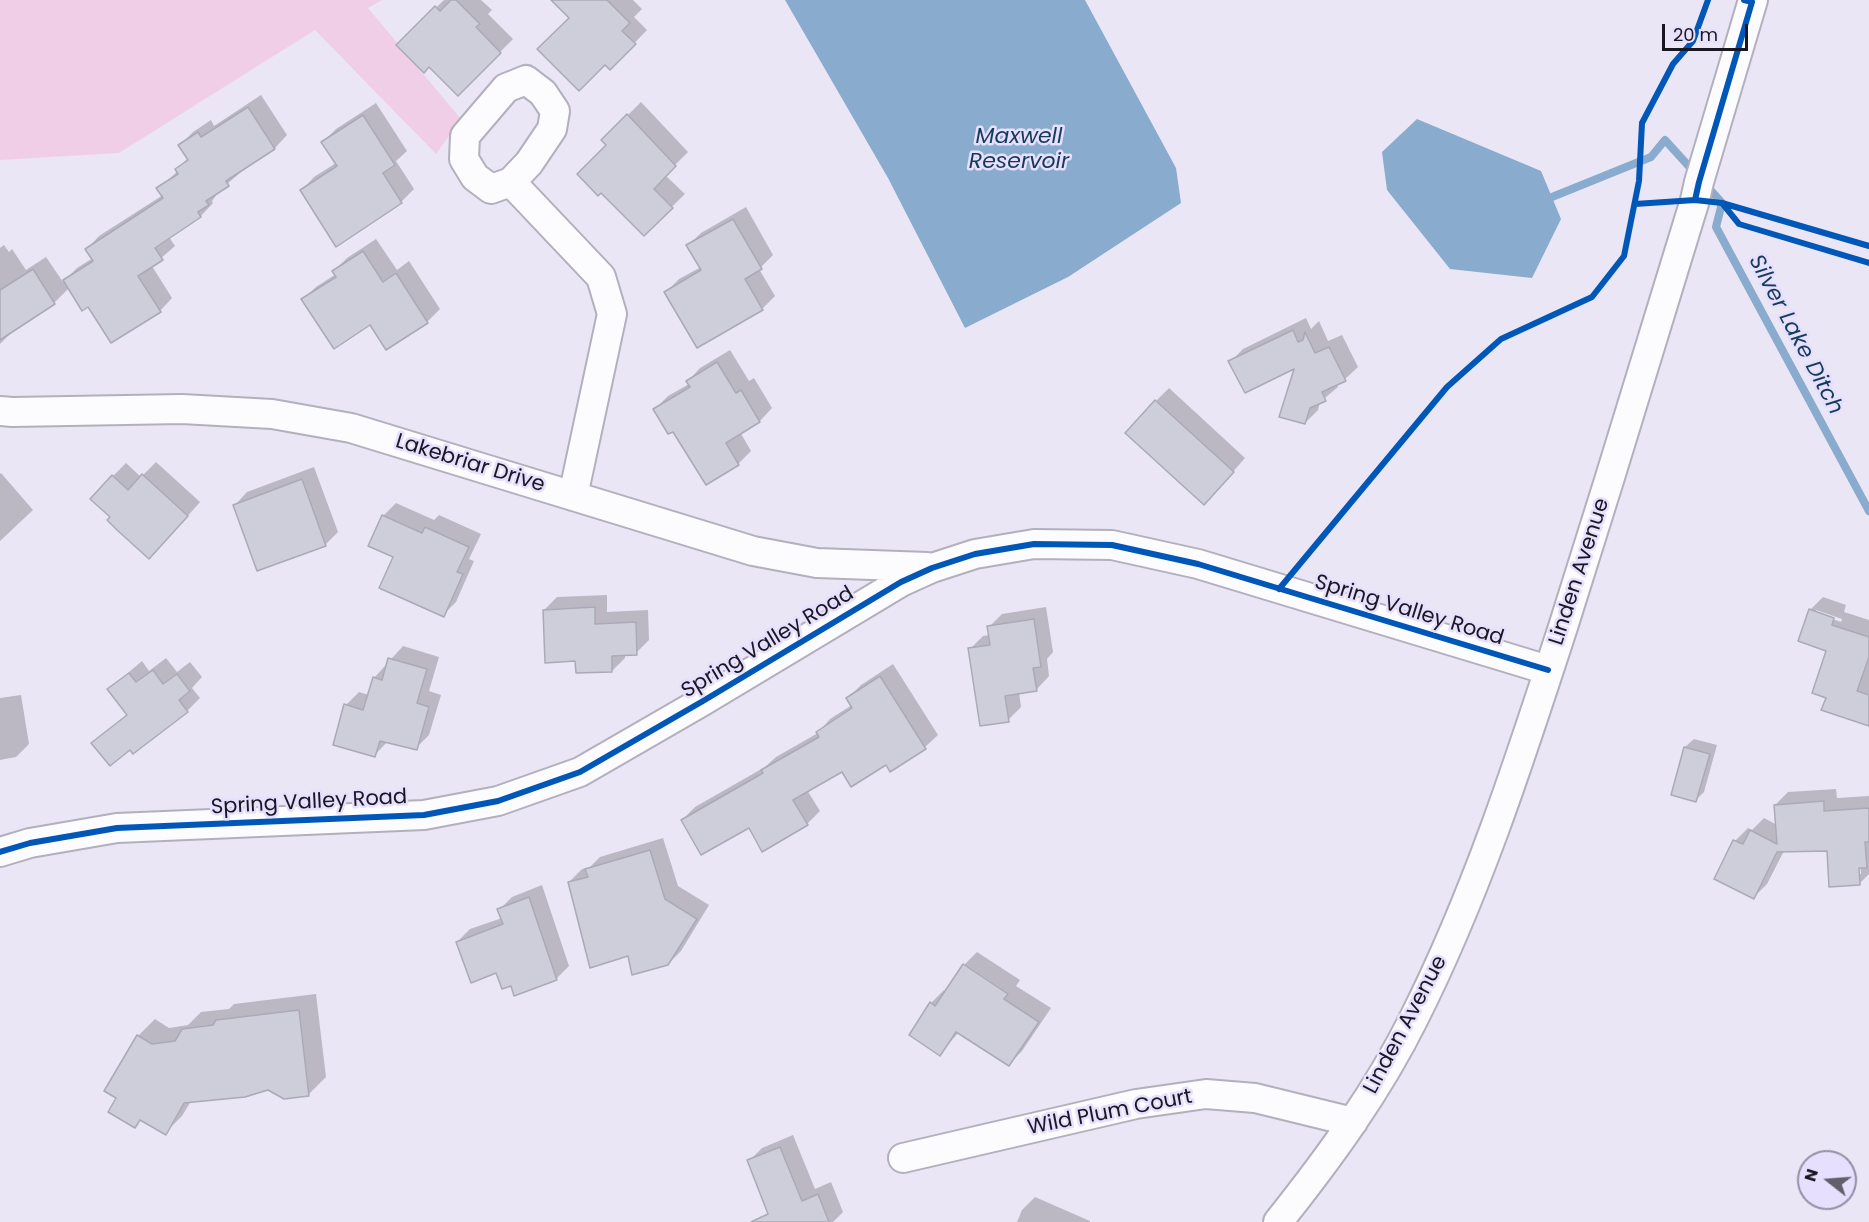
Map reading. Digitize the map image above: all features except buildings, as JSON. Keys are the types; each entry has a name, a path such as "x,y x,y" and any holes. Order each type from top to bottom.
{"street":[{"name":"Linden Avenue","path":"1283,1216 1313,1180 1353,1122 1414,1019 1458,922 1513,780 1615,465 1695,200 1750,1"},
{"path":"511,182 601,277 612,314 573,496"},
{"name":"Lakebriar Drive","path":"0,411 182,409 272,414 351,428 753,551 817,563 932,568"},
{"name":"Spring Valley Road","path":"0,852 30,843 117,828 424,814 498,801 580,772 901,582 932,568 975,554 1034,544 1112,545 1198,564 1548,670"},
{"name":"Wild Plum Court","path":"903,1158 1136,1104 1206,1094 1255,1098 1353,1122"}],"shaded area":[{"path":"0,0 382,0 368,8 461,119 436,154 315,30 119,153 0,160"}],"water":[{"name":"Maxwell Reservoir","path":"785,0 1085,0 1176,168 1181,203 1068,277 965,328 888,178"},
{"path":"1417,119 1541,171 1561,219 1532,278 1450,269 1387,190 1382,152"}],"waterway":[{"name":"Silver Lake Ditch","path":"1552,197 1651,157 1665,140 1695,173"},
{"name":"Silver Lake Ditch","path":"1704,183 1722,203 1716,227 1869,511"}],"cycle path":[{"path":"1279,589 1447,387 1501,339 1592,297 1624,256 1639,181 1642,123 1673,64 1693,41 1708,0"},
{"path":"1695,200 1752,2 1744,0"},
{"path":"1635,204 1695,200 1722,203 1869,246"},
{"path":"1722,203 1739,224 1869,263"},
{"path":"0,852 30,843 117,828 424,815 498,801 580,772 901,582 932,568 975,554 1034,544 1112,545 1198,564 1548,670"}]}
